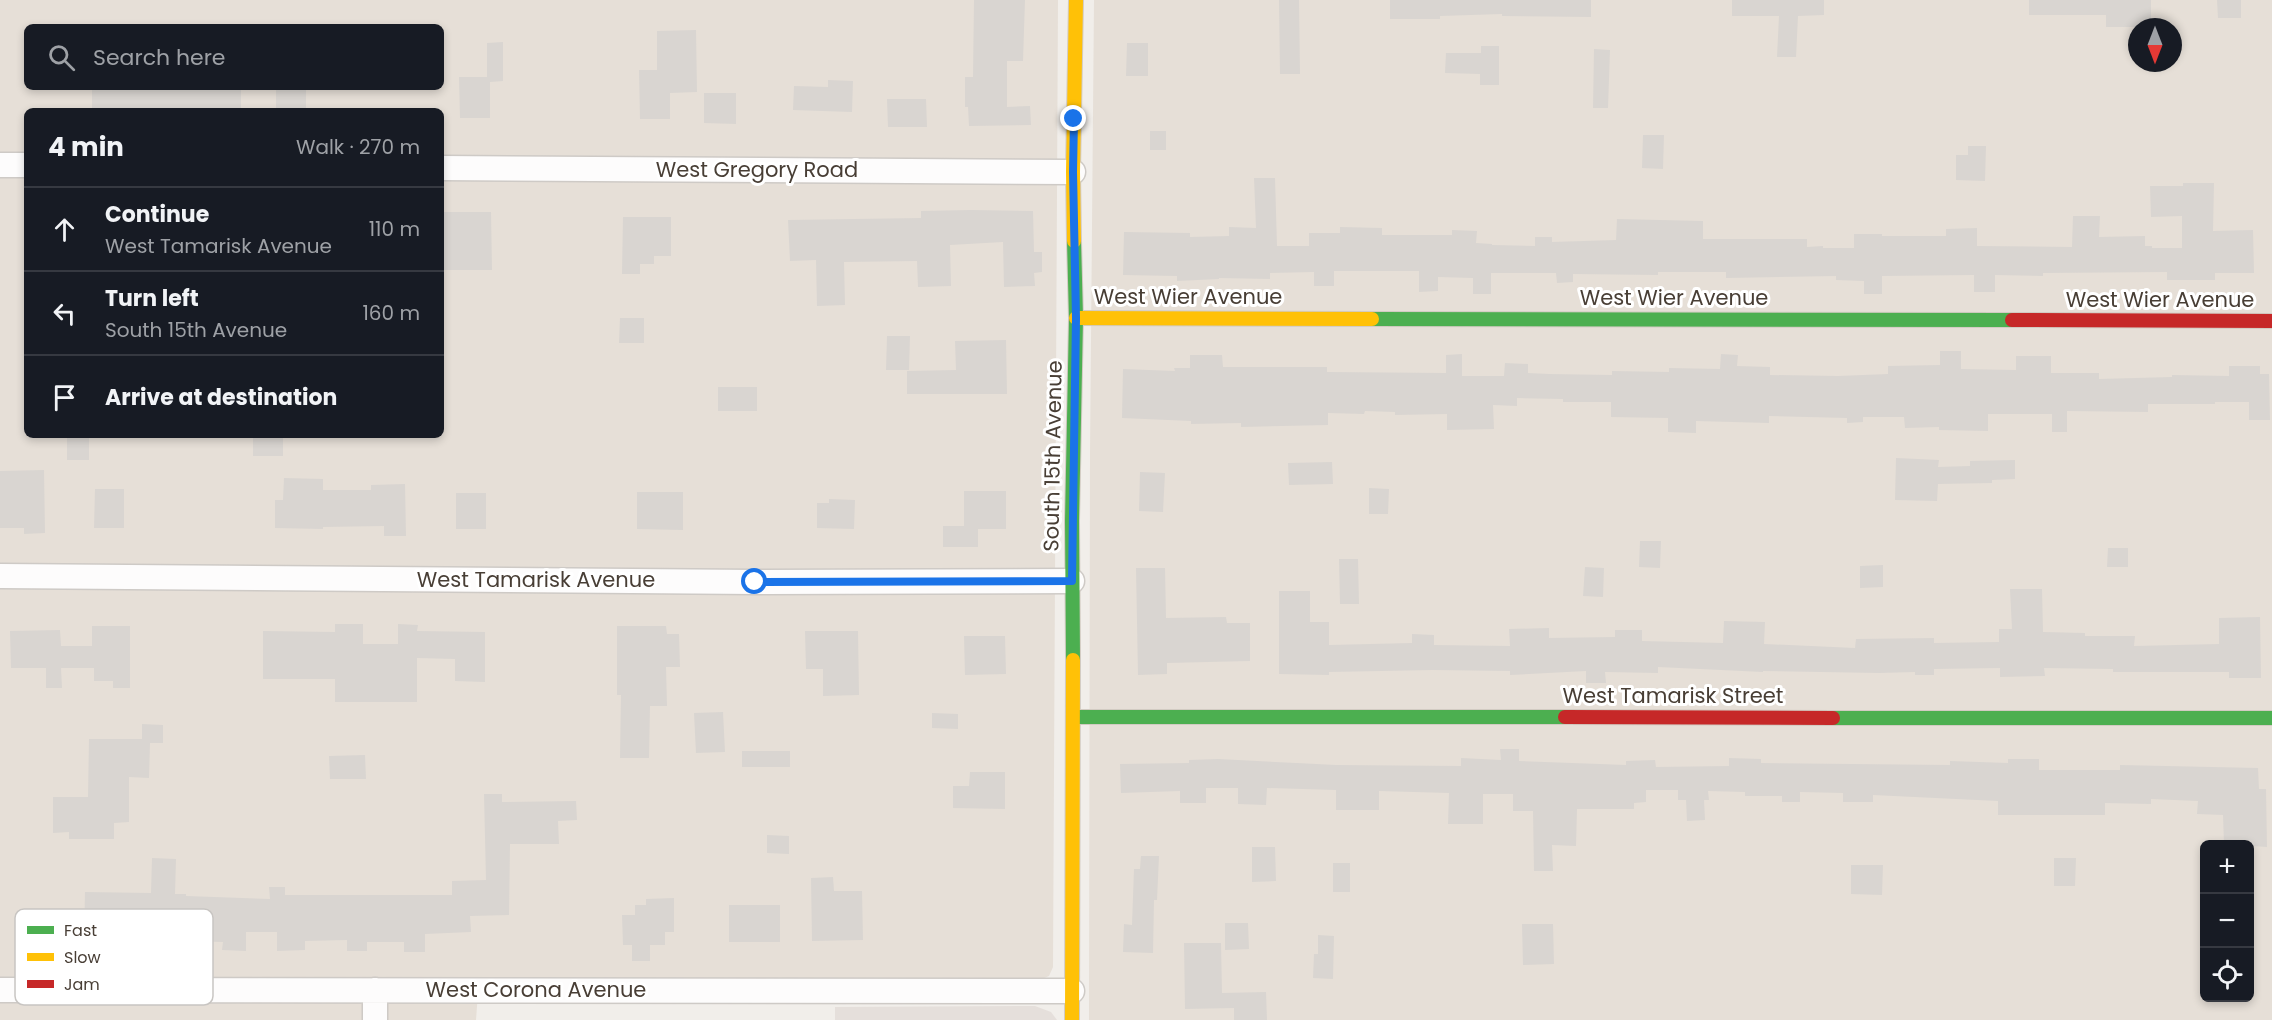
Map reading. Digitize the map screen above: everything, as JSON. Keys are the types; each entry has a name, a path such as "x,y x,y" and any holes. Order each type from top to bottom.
{"street":[{"name":"South 15th Avenue","path":"1072,1020 1074,717 1072,581 1076,318 1073,172 1076,0"},
{"path":"0,165 24,165"},
{"name":"West Gregory Road","path":"444,168 1073,172"},
{"name":"West Wier Avenue","path":"1076,318 2272,321"},
{"name":"West Tamarisk Avenue","path":"0,576 743,582 1072,581"},
{"name":"West Tamarisk Street","path":"1074,717 2272,718"},
{"name":"West Corona Avenue","path":"213,990 1072,991"},
{"path":"375,990 375,1020"}],"shaded area":[{"path":"0,0 1058,0 1053,967 1049,976 1042,979 479,979 476,1020 0,1020"},
{"path":"1094,0 2272,0 2272,1020 1089,1020"},
{"path":"1035,1006 1051,1012 1057,1020 835,1020 835,1007"}],"building":[{"path":"974,0 1025,0 1023,61 1007,61 1007,107 1030,106 1031,125 969,126 968,107 965,107 965,77 973,77"},
{"path":"1279,0 1299,0 1300,74 1280,74"},
{"path":"1390,0 1591,0 1591,17 1502,16 1502,14 1440,16 1440,19 1390,19"},
{"path":"1732,0 1824,0 1824,15 1798,16 1796,57 1777,57 1779,16 1732,16"},
{"path":"2029,0 2151,0 2151,18 2128,18 2128,27 2106,27 2106,15 2029,15"},
{"path":"2217,0 2241,0 2241,18 2218,18"},
{"path":"696,30 697,92 670,93 670,119 640,119 639,70 657,70 657,31"},
{"path":"503,42 503,81 490,82 490,118 460,118 459,77 487,77 487,43"},
{"path":"1127,43 1148,43 1148,76 1126,76"},
{"path":"1481,46 1499,46 1499,85 1480,85 1480,74 1445,73 1446,53 1481,53"},
{"path":"1594,49 1610,50 1608,108 1593,108"},
{"path":"828,80 853,81 852,112 793,110 794,86 828,87"},
{"path":"92,90 241,90 241,108 92,108"},
{"path":"276,90 306,90 306,108 276,108"},
{"path":"704,93 736,93 736,124 704,123"},
{"path":"887,99 926,99 927,127 888,127"},
{"path":"1150,131 1166,131 1166,150 1150,150"},
{"path":"1643,135 1664,135 1663,169 1642,168"},
{"path":"1968,146 1986,146 1985,181 1956,180 1956,155 1968,155"},
{"path":"1254,178 1275,178 1277,246 1309,246 1309,233 1340,233 1340,227 1382,228 1382,235 1452,235 1452,230 1477,231 1476,243 1492,245 1535,246 1535,237 1552,237 1552,242 1616,240 1617,219 1703,221 1703,239 1807,239 1807,247 1823,246 1823,248 1854,248 1854,234 1946,236 1946,229 1977,228 1977,246 2072,247 2073,216 2100,216 2099,237 2145,236 2145,246 2182,248 2182,216 2151,217 2150,186 2214,183 2213,231 2253,230 2254,273 2215,273 2215,280 2167,280 2167,272 2043,273 2043,276 1995,275 1995,292 1974,292 1974,275 1882,276 1882,294 1864,294 1864,281 1836,280 1836,276 1726,278 1726,272 1658,272 1658,275 1573,274 1573,282 1557,283 1556,273 1491,273 1491,294 1473,294 1473,278 1438,277 1438,291 1419,292 1419,271 1334,271 1334,286 1314,286 1314,272 1270,273 1270,279 1219,278 1177,281 1177,276 1123,275 1124,232 1190,233 1190,237 1229,236 1229,227 1256,228"},
{"path":"921,211 1033,211 1034,252 1042,252 1042,272 1034,273 1035,286 1004,287 1003,242 950,245 951,286 918,287 917,261 844,262 845,305 817,306 816,260 790,261 788,220 921,218"},
{"path":"444,212 491,212 492,270 444,270"},
{"path":"623,217 671,217 671,256 654,256 654,264 640,264 640,274 622,274"},
{"path":"620,318 644,318 644,343 619,343"},
{"path":"887,336 910,336 909,370 886,370"},
{"path":"1006,340 1007,394 907,394 907,371 956,370 955,341"},
{"path":"1940,351 1961,351 1961,369 2016,370 2016,356 2051,356 2051,373 2099,373 2099,379 2172,377 2172,375 2229,376 2229,366 2260,366 2260,374 2269,374 2270,420 2249,420 2249,402 2215,402 2215,404 2148,404 2148,412 2067,411 2067,432 2052,432 2052,414 1988,414 1988,431 1939,430 1939,427 1905,428 1904,417 1863,417 1863,422 1847,423 1847,418 1769,416 1769,423 1696,421 1696,433 1668,432 1668,418 1611,417 1611,402 1563,402 1563,399 1517,398 1517,406 1493,405 1494,429 1447,430 1447,414 1395,415 1395,412 1365,411 1364,414 1328,413 1328,425 1241,427 1241,423 1191,424 1191,421 1122,418 1123,369 1175,371 1174,368 1190,368 1190,355 1222,355 1223,367 1327,367 1327,372 1446,373 1446,355 1462,354 1462,376 1504,376 1505,363 1528,364 1528,373 1549,374 1612,375 1612,371 1669,372 1669,368 1720,369 1721,354 1738,355 1737,366 1770,367 1770,375 1838,376 1888,374 1888,366 1940,365"},
{"path":"718,387 757,387 757,411 718,411"},
{"path":"67,438 89,438 89,460 67,460"},
{"path":"253,438 283,438 283,456 253,456"},
{"path":"1896,458 1939,460 1938,467 1970,466 1970,461 2015,460 2015,479 1992,480 1992,483 1938,484 1937,501 1895,500"},
{"path":"1332,462 1333,484 1289,485 1288,463"},
{"path":"44,470 45,533 24,534 24,528 0,528 0,471"},
{"path":"1140,472 1165,473 1163,512 1139,511"},
{"path":"284,478 323,479 323,490 371,490 371,485 405,484 406,536 384,536 384,526 323,527 323,529 275,528 275,500 283,500"},
{"path":"1369,488 1389,489 1388,514 1369,514"},
{"path":"95,489 124,489 124,528 94,528"},
{"path":"964,491 1006,491 1006,529 978,529 978,547 943,547 943,526 964,526"},
{"path":"637,492 683,492 683,530 637,529"},
{"path":"456,493 486,493 486,529 456,529"},
{"path":"829,499 855,500 854,529 817,528 817,503 829,503"},
{"path":"1640,541 1661,541 1660,568 1639,567"},
{"path":"2108,548 2128,548 2128,567 2107,567"},
{"path":"1339,559 1358,559 1359,604 1340,604"},
{"path":"1883,565 1883,587 1860,588 1860,566"},
{"path":"1585,567 1604,568 1603,597 1583,596"},
{"path":"1136,568 1165,568 1166,618 1226,617 1227,623 1250,623 1250,661 1167,663 1167,674 1138,675"},
{"path":"2010,589 2042,589 2043,632 2085,633 2085,636 2135,636 2134,646 2219,644 2219,618 2260,617 2261,678 2229,678 2229,672 2113,672 2113,669 2044,668 2045,676 2000,677 2000,668 1934,669 1934,675 1915,675 1915,672 1763,672 1658,667 1658,673 1605,672 1606,683 1586,683 1586,671 1510,675 1510,671 1433,670 1329,672 1329,675 1279,674 1279,591 1310,591 1310,622 1329,622 1329,645 1412,643 1412,634 1434,635 1434,645 1510,646 1509,629 1549,628 1549,638 1615,637 1615,630 1642,630 1642,641 1723,643 1724,621 1765,622 1764,644 1855,648 1856,639 1934,638 1934,643 1999,642 1999,629 2012,629"},
{"path":"335,624 363,624 363,644 398,644 398,624 418,625 417,631 485,632 485,682 455,681 455,659 417,658 417,702 335,702 335,679 263,679 263,631 335,632"},
{"path":"92,626 130,626 130,688 113,688 113,681 94,681 94,668 61,668 62,688 46,688 46,668 11,668 10,631 60,630 61,646 92,646"},
{"path":"617,626 666,626 667,634 679,634 680,667 666,667 667,706 650,706 649,758 620,758 621,695 617,695"},
{"path":"805,631 858,631 859,695 823,696 823,669 806,669"},
{"path":"964,636 1005,636 1006,674 965,675"},
{"path":"723,712 725,752 696,753 694,713"},
{"path":"932,713 958,714 958,729 932,728"},
{"path":"142,724 163,725 163,743 150,743 149,778 129,777 129,822 114,823 114,839 69,839 69,832 53,833 53,797 88,797 89,739 142,739"},
{"path":"1500,749 1519,749 1519,761 1626,765 1626,761 1655,760 1656,767 1729,766 1729,758 1761,759 1761,763 1950,765 1950,761 2008,763 2008,759 2039,759 2039,770 2120,770 2120,765 2258,768 2259,789 2266,789 2267,847 2254,846 2254,840 2224,840 2223,815 2197,814 2198,801 2151,799 2151,804 2105,803 2105,815 1998,815 1998,801 1873,795 1873,802 1843,802 1843,793 1800,792 1800,802 1782,802 1782,796 1745,796 1745,792 1708,791 1709,800 1704,800 1705,820 1687,821 1686,800 1678,800 1678,790 1646,790 1646,802 1634,803 1634,809 1577,809 1576,846 1552,845 1553,871 1534,871 1533,811 1513,811 1513,794 1483,794 1483,824 1448,824 1449,793 1379,791 1379,810 1336,810 1336,790 1267,788 1266,805 1238,804 1238,788 1206,788 1206,803 1180,803 1180,791 1121,793 1120,764 1189,763 1189,760 1218,759 1336,765 1461,766 1461,758 1501,760"},
{"path":"742,751 790,751 790,767 742,767"},
{"path":"365,755 366,779 330,779 329,756"},
{"path":"970,772 1005,772 1005,809 953,808 953,786 969,786"},
{"path":"484,794 502,794 502,802 576,801 577,820 558,821 559,844 510,844 509,915 470,916 471,932 425,934 425,952 404,952 404,942 367,942 367,951 347,951 347,940 305,941 305,950 277,951 277,932 246,932 246,951 222,950 223,942 213,942 213,909 85,909 85,892 151,893 152,858 176,859 175,894 186,894 186,896 270,899 269,887 285,887 285,895 452,895 452,881 486,880"},
{"path":"767,835 789,836 789,854 767,853"},
{"path":"1252,847 1275,847 1276,881 1252,882"},
{"path":"1141,856 1159,856 1157,900 1154,900 1153,953 1123,952 1124,924 1132,925 1134,869 1140,869"},
{"path":"2054,858 2076,858 2075,886 2054,886"},
{"path":"1333,863 1350,863 1350,892 1333,892"},
{"path":"1851,865 1883,865 1882,895 1851,894"},
{"path":"833,877 834,891 862,891 863,940 812,941 811,878"},
{"path":"674,898 674,932 665,932 665,945 650,945 650,961 632,961 632,945 623,945 622,915 635,915 635,905 646,905 646,899"},
{"path":"729,905 780,905 780,942 729,942"},
{"path":"1225,923 1248,923 1249,949 1225,950"},
{"path":"1522,924 1553,924 1554,964 1523,965"},
{"path":"1318,935 1334,936 1333,979 1313,978 1314,954 1318,954"},
{"path":"1184,943 1221,943 1222,993 1266,992 1267,1020 1234,1020 1234,1008 1185,1009"}],"traffic: fast":[{"path":"1073,660 1072,521 1076,318 1074,241"},
{"path":"1372,319 2012,320"},
{"path":"1074,717 1565,717"},
{"path":"1833,718 2272,718"}],"traffic: slow":[{"path":"1074,241 1076,0"},
{"path":"1076,318 1372,319"},
{"path":"1072,1020 1073,660"}],"traffic: jam":[{"path":"2012,320 2272,321"},
{"path":"1565,717 1833,718"}],"route":[{"path":"755,582 1072,581 1076,318 1074,119"}]}
